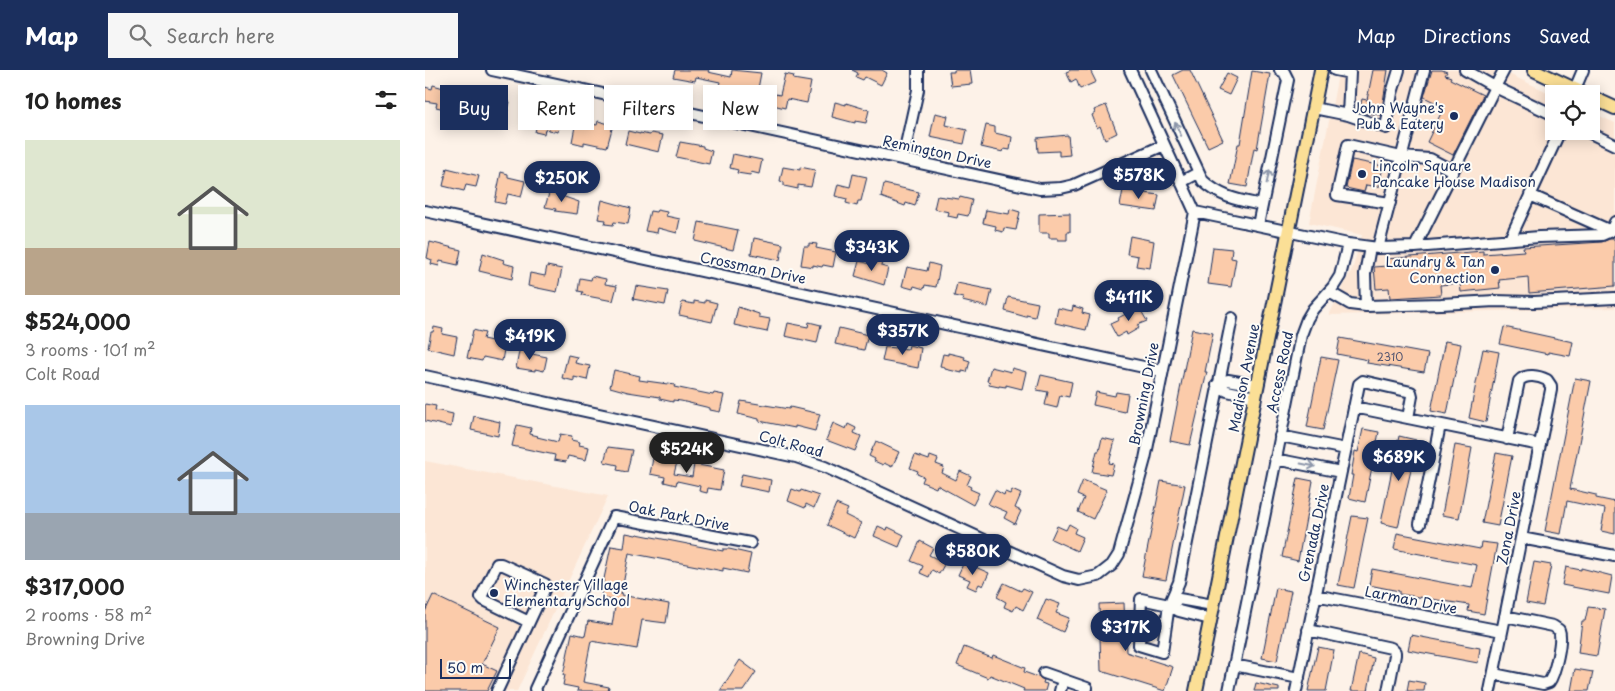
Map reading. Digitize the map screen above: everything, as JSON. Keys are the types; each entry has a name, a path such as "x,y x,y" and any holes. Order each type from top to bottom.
{"main road":[{"name":"Madison Avenue","path":"1196,691 1321,70"},
{"path":"1534,70 1567,85"},
{"path":"1600,100 1615,106"}],"street":[{"name":"Remington Drive","path":"492,70 1040,189 1053,189 1074,185 1164,145"},
{"path":"903,158 918,90 917,70"},
{"path":"1130,70 1195,212 1374,248 1415,247 1602,234 1613,226"},
{"path":"1151,70 1203,182 1225,197 1262,205"},
{"path":"1258,225 1288,80 1284,72 1280,70"},
{"path":"1335,70 1350,72 1348,115"},
{"path":"1313,108 1348,115 1387,128 1392,93 1399,70"},
{"path":"1365,306 1365,274 1390,203 1424,70"},
{"path":"1465,70 1495,87 1545,111"},
{"path":"1415,247 1504,70"},
{"path":"1581,85 1583,70"},
{"path":"1600,138 1615,145"},
{"path":"1510,239 1556,140"},
{"path":"1390,203 1337,194 1348,145 1401,157 1430,159 1453,171"},
{"path":"1181,182 1198,173"},
{"path":"1531,195 1613,226"},
{"name":"Crossman Drive","path":"425,211 1163,371"},
{"name":"Browning Drive","path":"1102,574 1114,562 1121,547 1145,459 1195,212"},
{"name":"Access Road","path":"1229,691 1302,331 1313,309 1329,292 1342,273 1348,244"},
{"path":"1329,292 1350,304 1365,306 1615,298"},
{"path":"1211,619 1179,611 1169,604 1141,599 1139,645 1161,652 1169,604 1179,582 1217,385 1232,318"},
{"name":"Colt Road","path":"425,376 796,457 825,468 1063,576 1079,580 1102,574"},
{"name":"Zona Drive","path":"1490,691 1551,388 1549,382 1543,378 1525,376 1519,381 1507,439"},
{"path":"1217,385 1228,380 1256,391"},
{"name":"Grenada Drive","path":"1296,691 1360,382 1363,381 1411,392 1408,418"},
{"path":"1354,407 1540,445"},
{"path":"1420,524 1440,425"},
{"path":"1280,436 1346,449"},
{"path":"1275,459 1341,472"},
{"name":"Oak Park Drive","path":"537,691 535,689 614,517 750,543"},
{"path":"1521,538 1615,556"},
{"path":"497,691 545,590 545,584 501,564 497,564 481,597 529,622"},
{"name":"Larman Drive","path":"1315,595 1502,631"},
{"path":"1169,604 1179,599 1213,605"},
{"path":"1494,674 1545,684 1552,678 1561,637 1560,632 1556,628 1505,616"},
{"path":"1308,630 1391,648 1395,655 1388,691"},
{"path":"1234,665 1299,678"},
{"path":"1044,674 1087,688"},
{"path":"1060,691 1063,680"}],"shaded area":[{"path":"1339,70 1500,70 1545,91 1545,140 1600,140 1600,116 1615,123 1615,308 1329,315 1353,267 1362,235 1309,223"},
{"name":"Winchester Village Elementary School","path":"425,461 608,496 517,691 425,691"}],"building":[{"path":"675,70 709,70 708,72 731,77 732,70 761,73 759,85 719,85 720,82 696,77 695,81 673,77"},
{"path":"852,70 882,70 887,73 881,85 865,77 863,80 856,77 858,73"},
{"path":"954,70 970,70 972,84 951,86 949,72 954,72"},
{"path":"1071,70 1090,70 1096,82 1080,89 1076,79 1071,82 1066,72"},
{"path":"1183,70 1190,70 1223,140 1208,147 1173,75"},
{"path":"1373,70 1388,70 1381,115 1359,112 1362,99 1367,100"},
{"path":"1432,70 1447,72 1445,75 1451,77 1450,79 1483,95 1453,155 1427,142 1444,107 1424,97"},
{"path":"1252,71 1270,74 1257,149 1254,148 1247,187 1230,184 1238,144 1240,144"},
{"path":"1227,73 1237,78 1229,95 1218,90"},
{"path":"785,74 794,76 793,79 811,82 807,103 787,99 785,108 777,106 777,94 780,95"},
{"path":"433,85 440,87 440,108 436,107 437,103 425,101 425,87 432,89"},
{"path":"835,102 846,105 846,103 869,110 866,123 855,121 855,123 832,117"},
{"path":"1106,105 1117,133 1105,139 1100,126 1097,128 1092,115 1095,113 1094,110"},
{"path":"935,113 948,116 946,125 967,130 964,144 930,137"},
{"path":"598,121 604,123 604,130 612,130 607,147 584,142 584,145 572,142 574,130 594,130 594,124 597,125"},
{"path":"986,125 995,127 995,133 1012,137 1010,150 1004,149 1003,152 981,147"},
{"path":"536,130 545,130 544,134 535,132"},
{"path":"628,131 640,134 663,135 659,152 625,144"},
{"path":"1068,135 1070,155 1059,156 1059,151 1038,152 1037,138"},
{"path":"680,142 703,146 703,148 712,151 709,164 676,157"},
{"path":"733,154 762,160 759,174 751,172 750,175 737,173 738,170 730,168"},
{"path":"1352,160 1383,166 1379,187 1366,185 1364,192 1346,188"},
{"path":"783,167 800,170 800,167 815,170 811,187 798,185 798,189 784,186 784,182 780,181"},
{"path":"447,168 479,176 476,187 466,185 464,191 443,186"},
{"path":"501,172 508,174 508,177 525,181 521,197 508,194 505,204 495,202"},
{"path":"853,174 867,177 861,201 858,201 857,206 846,203 847,199 835,196 838,184 850,187"},
{"path":"884,184 919,192 915,206 906,203 905,206 881,197"},
{"path":"550,190 559,192 559,195 579,202 577,214 555,211 556,209 545,207"},
{"path":"1123,190 1159,195 1156,211 1120,206"},
{"path":"937,196 959,199 960,197 972,200 968,216 958,214 957,218 948,216 949,212 934,209"},
{"path":"602,200 631,208 628,224 614,222 613,225 605,224 606,220 598,219"},
{"path":"1010,209 1020,212 1016,230 1004,228 1003,232 995,230 996,226 983,223 986,210 1009,214"},
{"path":"657,210 667,212 666,216 680,219 677,233 658,228 657,233 645,231 650,211 656,212"},
{"path":"1070,213 1070,232 1067,232 1067,240 1049,238 1049,233 1039,233 1039,214"},
{"path":"699,222 738,230 733,250 695,241"},
{"path":"1130,236 1154,241 1150,268 1136,266 1138,256 1127,254"},
{"path":"754,238 783,244 780,260 751,254"},
{"name":"Laundry & Tan Connection","path":"1615,239 1615,286 1529,293 1528,277 1499,280 1500,288 1461,292 1460,283 1440,285 1441,295 1390,298 1389,288 1376,289 1374,267 1387,266 1386,259 1483,251 1483,254 1524,251 1523,247 1602,242"},
{"path":"430,242 461,250 458,265 440,261 439,266 431,264 432,260 427,258"},
{"path":"809,243 817,244 816,248 836,252 833,267 801,265 804,246 809,246"},
{"path":"1213,247 1232,249 1231,258 1236,259 1231,287 1208,284"},
{"path":"483,253 504,260 503,263 514,266 512,279 479,271"},
{"path":"872,259 882,262 881,266 888,268 884,285 855,276 859,261 871,264"},
{"path":"929,263 940,266 936,287 925,285 924,289 914,286 913,289 902,286 907,267 927,271"},
{"path":"547,266 562,269 557,292 528,286 530,273 545,276"},
{"path":"592,276 606,279 605,284 617,286 613,301 582,295 583,292 578,291 580,278 591,280"},
{"path":"957,283 992,290 988,307 962,301 963,298 954,296"},
{"path":"636,286 668,291 665,305 633,299"},
{"path":"1008,297 1038,303 1035,317 1026,315 1026,317 1005,311"},
{"path":"705,300 717,303 712,322 679,315 682,302 694,304 694,301 705,303"},
{"path":"1073,306 1083,309 1082,313 1090,315 1086,330 1055,323 1058,308 1072,311"},
{"path":"738,307 759,314 759,317 770,319 767,332 734,325"},
{"path":"1139,307 1147,321 1137,325 1139,328 1127,335 1126,332 1117,337 1110,324"},
{"path":"809,322 821,325 817,343 785,336 788,323 808,327"},
{"path":"434,327 443,329 442,334 457,337 454,354 428,348 431,332 433,332"},
{"path":"1504,327 1573,342 1570,356 1548,352 1548,354 1500,344"},
{"path":"839,328 868,335 864,350 835,344"},
{"path":"1192,329 1213,333 1205,372 1207,372 1190,445 1170,441"},
{"path":"473,330 485,333 483,339 505,344 502,361 483,357 482,361 467,358"},
{"path":"1340,338 1428,354 1424,372 1367,363 1368,360 1337,354"},
{"path":"1445,341 1461,344 1447,414 1431,411"},
{"path":"909,345 921,348 918,368 882,361 885,347 908,349"},
{"path":"520,346 528,348 527,353 547,357 544,371 516,368"},
{"path":"1483,349 1499,352 1486,422 1469,418"},
{"path":"948,353 965,357 964,359 970,361 967,372 962,371 962,373 940,366 943,354 948,355"},
{"path":"568,355 577,357 575,363 590,366 587,380 574,377 574,381 562,378"},
{"path":"1321,357 1338,360 1323,430 1307,427"},
{"path":"991,367 1011,372 1012,368 1026,372 1022,389 1006,385 1006,387 999,387 989,385 990,382 987,381"},
{"path":"614,370 640,376 639,380 675,385 674,387 713,395 714,393 724,395 720,412 681,401 673,400 673,402 660,399 660,397 610,387"},
{"path":"1041,375 1072,382 1069,397 1060,395 1057,408 1045,405 1048,392 1037,390"},
{"path":"1575,378 1591,381 1570,489 1615,502 1615,534 1601,531 1605,509 1567,501 1561,534 1545,531"},
{"path":"1096,392 1115,396 1116,392 1128,394 1125,412 1093,405"},
{"path":"741,401 789,409 790,407 820,414 815,431 795,426 795,428 759,421 759,419 738,414"},
{"path":"425,404 436,406 435,410 453,414 451,427 425,421"},
{"path":"474,416 500,422 498,436 471,430"},
{"path":"833,423 846,429 848,424 856,428 854,433 861,436 855,451 826,440"},
{"path":"517,425 531,428 530,434 537,437 558,442 560,434 572,436 571,440 580,442 579,445 589,447 586,460 568,456 566,462 554,460 555,455 512,446"},
{"path":"1363,429 1379,432 1365,502 1349,498 1355,451 1358,452"},
{"path":"1399,436 1416,440 1398,527 1381,523"},
{"path":"1102,438 1115,441 1109,463 1114,464 1111,475 1092,472"},
{"path":"876,441 899,452 892,467 874,461 875,459 869,456"},
{"path":"1455,445 1472,448 1459,518 1442,515"},
{"path":"608,447 632,450 627,472 617,470 618,465 604,462"},
{"path":"654,453 671,457 671,461 677,462 674,474 692,477 694,464 724,470 720,490 708,488 707,493 699,491 700,486 677,481 676,485 664,482 665,477 650,474"},
{"path":"1496,453 1512,456 1498,526 1482,523"},
{"path":"915,455 929,460 930,456 938,459 936,464 944,467 942,473 956,480 960,471 971,476 967,485 971,487 970,489 979,493 973,505 937,485 936,488 922,482 924,477 917,474 918,471 910,468"},
{"path":"742,474 771,480 769,492 739,486"},
{"path":"1298,478 1313,481 1298,561 1282,557"},
{"path":"1083,480 1107,490 1093,519 1078,512 1084,498 1077,495"},
{"path":"1161,481 1185,485 1166,580 1142,576"},
{"path":"792,489 819,496 814,508 806,504 805,508 788,501"},
{"path":"995,490 1004,495 1005,492 1010,494 1012,490 1021,494 1015,508 1021,511 1015,524 1004,518 1007,512 988,504"},
{"path":"836,504 848,509 845,515 861,523 854,538 827,525"},
{"path":"1352,516 1368,518 1354,588 1338,585"},
{"path":"1069,524 1076,528 1074,533 1083,537 1077,551 1051,539 1057,526 1066,530"},
{"path":"878,526 887,530 888,527 904,535 899,547 874,536"},
{"path":"626,533 723,551 723,549 729,549 751,554 747,573 723,568 723,571 629,553 621,595 669,604 666,623 642,620 637,649 591,641 583,682 609,687 608,691 577,691 578,688 563,685 565,675 563,675 572,633 585,636 588,621 612,625 616,601 601,598 602,588 611,546 624,548"},
{"path":"1397,533 1480,549 1481,542 1497,544 1484,614 1468,611 1469,605 1399,594 1399,591 1369,585 1372,569 1472,588 1477,565 1394,549"},
{"path":"920,541 933,548 929,555 945,563 939,574 932,570 929,577 920,573 923,566 911,561"},
{"path":"964,562 989,573 983,586 979,584 976,590 967,586 970,580 958,575"},
{"path":"1534,562 1551,565 1543,606 1526,603"},
{"path":"1566,567 1581,570 1581,568 1612,576 1609,594 1562,585"},
{"path":"1004,583 1021,591 1023,588 1032,592 1023,610 1016,606 1013,611 1004,607 1006,602 997,597"},
{"path":"1276,588 1291,591 1277,661 1262,658"},
{"path":"433,595 500,627 482,664 497,671 487,691 425,691 425,612"},
{"path":"1046,599 1060,604 1056,613 1069,618 1063,632 1037,620"},
{"path":"1124,603 1126,652 1173,667 1165,691 1101,671 1099,604"},
{"path":"1588,607 1605,609 1597,656 1578,653 1582,621 1585,621"},
{"path":"1411,635 1480,648 1478,663 1408,650"},
{"path":"964,647 992,658 993,655 1025,668 1024,672 1044,680 1043,683 1047,684 1045,691 1023,691 1024,689 990,675 988,678 957,665"},
{"path":"1318,647 1334,650 1326,691 1308,691"},
{"path":"1359,654 1374,658 1368,691 1351,691"},
{"path":"740,660 756,672 743,691 720,691"},
{"path":"1575,669 1593,672 1589,691 1571,691"},
{"path":"1409,680 1425,683 1424,691 1407,691"},
{"path":"1256,683 1279,688 1279,691 1254,691"}],"place":[{"name":"John Wayne's Pub & Eatery","path":"1454,116"},
{"name":"Lincoln Square Pancake House Madison","path":"1362,174"},
{"name":"Laundry & Tan Connection","path":"1495,270"},
{"name":"Winchester Village Elementary School","path":"494,593"}]}
